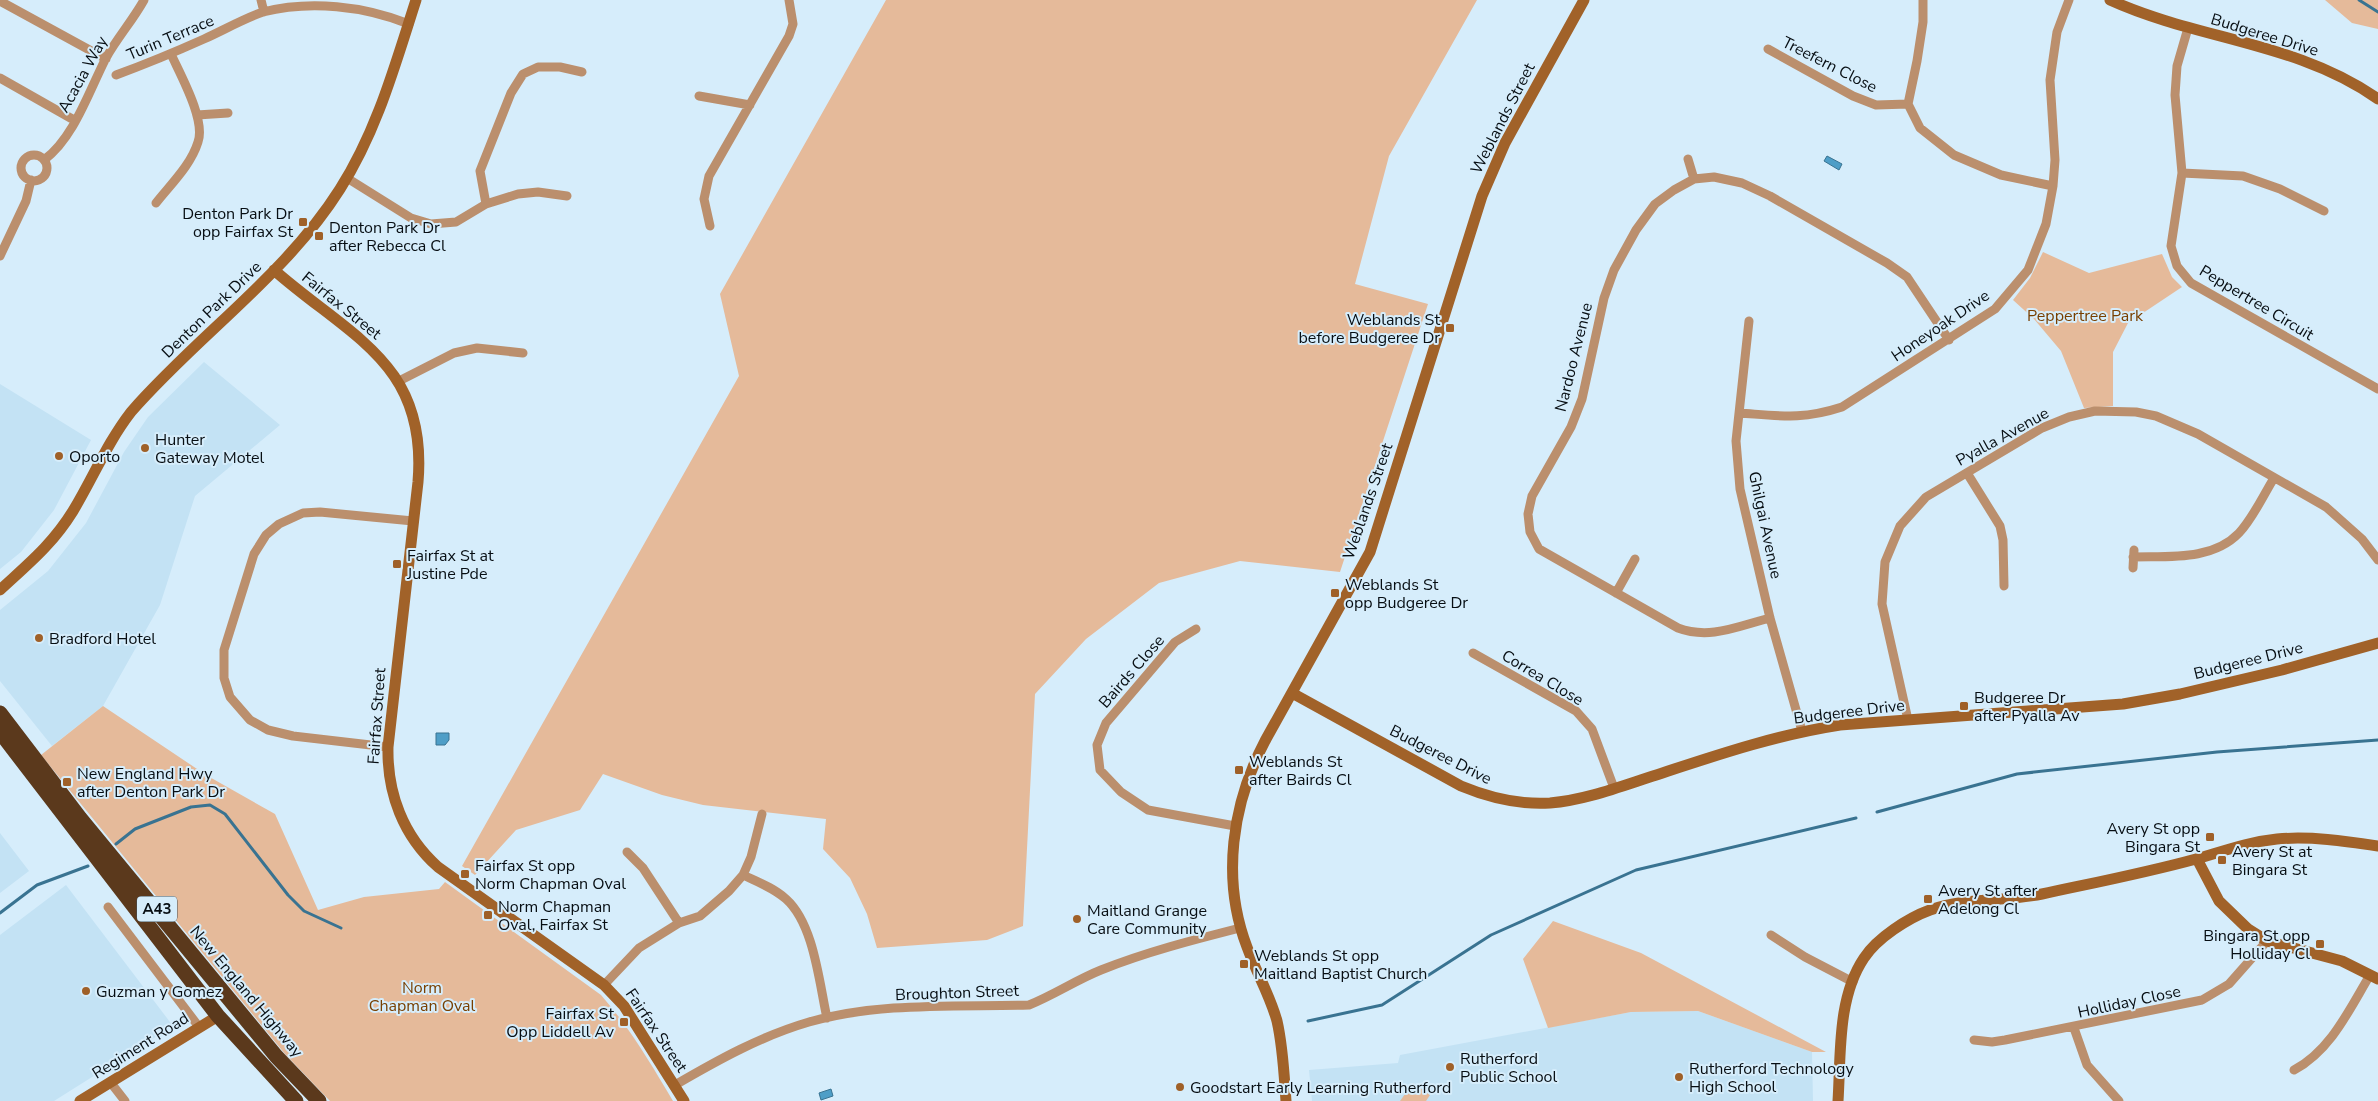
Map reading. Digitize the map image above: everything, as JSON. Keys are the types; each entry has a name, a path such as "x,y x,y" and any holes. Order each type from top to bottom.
{"highway":[{"name":"New England Highway","path":"0,713 80,818 276,1056 319,1101"},
{"name":"New England Highway","path":"0,732 218,1016 296,1101"},
{"path":"189,948 196,968 220,1000 222,1012 218,1016"}],"street":[{"name":"Acacia Way","path":"44,160 59,147 106,59 144,0"},
{"path":"261,0 264,12"},
{"name":"Denton Park Drive","path":"0,590 27,568 58,533 73,511 111,439 131,412 274,270 311,229 347,178 380,108 416,0"},
{"path":"710,226 704,199 709,176 789,36 793,24 789,0"},
{"name":"Weblands Street","path":"1286,1101 1281,1046 1276,1021 1240,928 1233,880 1232,854 1240,801 1254,762 1364,565 1374,543 1482,196 1509,135 1584,0"},
{"path":"1923,0 1923,22 1908,104 1920,128 1954,155 2000,175 2053,186"},
{"name":"Honeyoak Drive","path":"1740,413 1798,418 1821,414 1842,407 1950,340 1995,309 2028,270 2046,224 2053,186 2055,160 2050,80 2057,32 2069,0"},
{"name":"Budgeree Drive","path":"2110,0 2188,28 2254,44 2302,59 2339,75 2378,99"},
{"path":"0,1 106,59"},
{"name":"Turin Terrace","path":"116,75 170,54 264,12 292,6 328,4 360,8 408,24"},
{"name":"Peppertree Circuit","path":"2188,28 2177,66 2175,95 2182,173 2171,246 2177,266 2191,283 2378,389"},
{"name":"Treefern Close","path":"1768,49 1853,96 1868,102 1876,105 1908,104"},
{"path":"156,203 193,153 199,140 197,115 170,54"},
{"path":"486,204 480,171 511,93 523,74 538,67 560,67 582,72"},
{"path":"0,78 74,120"},
{"path":"699,96 750,105"},
{"path":"197,115 228,113"},
{"path":"33,155 39,156 44,160 47,167 44,175 38,180 31,180 22,172 22,162 33,155"},
{"path":"1688,159 1694,179"},
{"path":"2182,173 2243,176 2280,188 2324,211"},
{"name":"Nardoo Avenue","path":"1770,618 1712,634 1693,634 1678,628 1539,549 1530,532 1528,514 1532,496 1571,426 1582,399 1604,298 1614,270 1636,230 1655,204 1674,190 1694,179 1714,177 1742,183 1770,196 1887,263 1907,277 1950,340"},
{"path":"347,178 411,218 431,224 456,222 486,204 518,194 538,192 567,196"},
{"path":"0,256 26,201 31,180"},
{"name":"Fairfax Street","path":"274,270 370,348 399,382 412,413 417,433 420,456 388,747 388,771 398,810 412,838 429,858 604,985 624,1006 684,1101"},
{"name":"Ghilgai Avenue","path":"1749,320 1736,441 1740,489 1770,618 1802,731"},
{"path":"399,382 454,353 477,348 523,352"},
{"name":"Pyalla Avenue","path":"1908,720 1882,604 1885,562 1900,526 1926,497 2042,428 2095,411 2112,410 2156,416 2198,434 2326,507 2362,539 2378,560"},
{"path":"1967,472 2000,526 2003,540 2004,586"},
{"path":"2133,568 2134,554 2189,556 2208,552 2225,543 2238,534 2246,524 2274,478"},
{"path":"388,747 293,736 268,730 250,720 230,697 224,678 224,650 254,554 266,535 280,524 303,513 320,512 413,521"},
{"path":"1616,593 1636,559"},
{"name":"Bairds Close","path":"1196,629 1174,642 1106,722 1097,745 1100,770 1121,792 1148,810 1235,826"},
{"name":"Budgeree Drive","path":"1292,693 1461,786 1485,796 1507,801 1548,803 1569,801 1750,745 1802,731 1840,725 2123,704 2180,694 2273,672 2378,643"},
{"name":"Correa Close","path":"1473,654 1576,711 1592,729 1614,788"},
{"path":"604,985 638,948 679,923 700,916 743,875 756,841 762,814"},
{"path":"1838,1101 1843,1018 1853,982 1864,957 1898,924 1930,910 1959,902 2039,894 2197,859 2244,844 2279,839 2350,842 2378,846"},
{"path":"628,852 643,868 679,923"},
{"path":"2197,859 2219,901 2248,929 2267,940 2342,961 2374,977 2329,1041 2310,1062 2294,1070"},
{"path":"743,875 786,899 798,913 806,927 827,1018"},
{"path":"108,907 199,1027"},
{"name":"Broughton Street","path":"675,1085 761,1039 827,1018 885,1009 1029,1005 1098,971 1145,953 1240,928"},
{"path":"1771,935 1853,982"},
{"name":"Holliday Close","path":"1974,1040 1992,1042 2074,1028 2202,1000 2229,984 2267,940"},
{"name":"Regiment Road","path":"80,1101 218,1016"},
{"path":"2074,1028 2087,1065 2119,1101"},
{"path":"111,1083 125,1101"}],"shaded area":[{"path":"204,362 280,425 195,496 160,605 103,706 52,746 0,681 0,610 48,571 86,523 124,452 148,417"},
{"path":"0,384 91,440 54,510 21,552 0,569"},
{"path":"0,833 29,871 0,893"},
{"path":"66,885 173,1026 54,1101 0,1101 0,935"},
{"name":"Rutherford Technology High School","path":"1698,1011 1812,1052 1813,1101 1312,1101 1309,1070 1398,1063 1400,1055 1631,1012"}],"green space":[{"path":"886,0 1477,0 1389,156 1355,284 1428,304 1340,572 1240,561 1159,583 1086,639 1035,694 1023,926 987,940 877,948 867,914 850,878 823,849 826,819 703,805 662,795 603,774 580,810 516,830 475,875 462,866 739,376 720,294"},
{"path":"2325,0 2378,0 2378,29 2352,23"},
{"name":"Peppertree Park","path":"2043,252 2089,273 2162,254 2172,277 2182,287 2128,323 2113,352 2113,406 2084,408 2061,351 2034,319 2013,300 2030,278"},
{"name":"Norm Chapman Oval","path":"103,706 206,775 275,814 318,910 364,897 439,889 445,882 601,995 631,1033 673,1101 330,1101 285,1054 41,755"},
{"path":"1553,921 1641,953 1826,1052 1812,1052 1698,1011 1631,1012 1548,1028 1523,959"},
{"path":"1413,1083 1430,1095 1426,1101 1400,1101"}],"water":[{"path":"1827,156 1842,164 1839,170 1824,161"},
{"path":"436,733 449,733 449,740 445,745 436,745"},
{"path":"831,1089 833,1096 821,1100 819,1093"}],"waterway":[{"path":"2359,0 2378,12"},
{"path":"1877,812 2017,774 2217,752 2378,740"},
{"path":"116,844 135,829 191,807 210,805 225,814 288,895 304,911 341,928"},
{"path":"1308,1021 1382,1005 1491,935 1636,870 1856,818"},
{"path":"0,913 37,885 88,866"}],"place":[{"name":"Denton Park Dr opp Fairfax St","path":"303,222"},
{"name":"Denton Park Dr after Rebecca Cl","path":"319,236"},
{"name":"Weblands St before Budgeree Dr","path":"1450,328"},
{"name":"Hunter Gateway Motel","path":"145,448"},
{"name":"Oporto","path":"59,456"},
{"name":"Fairfax St at Justine Pde","path":"397,564"},
{"name":"Weblands St opp Budgeree Dr","path":"1335,593"},
{"name":"Bradford Hotel","path":"39,638"},
{"name":"Budgeree Dr after Pyalla Av","path":"1964,706"},
{"name":"Weblands St after Bairds Cl","path":"1239,770"},
{"name":"New England Hwy after Denton Park Dr","path":"67,782"},
{"name":"Avery St opp Bingara St","path":"2210,837"},
{"name":"Avery St at Bingara St","path":"2222,860"},
{"name":"Fairfax St opp Norm Chapman Oval","path":"465,874"},
{"name":"Avery St after Adelong Cl","path":"1928,899"},
{"name":"Norm Chapman Oval, Fairfax St","path":"488,915"},
{"name":"Maitland Grange Care Community","path":"1077,919"},
{"name":"Bingara St opp Holliday Cl","path":"2320,944"},
{"name":"Weblands St opp Maitland Baptist Church","path":"1244,964"},
{"name":"Guzman y Gomez","path":"86,991"},
{"name":"Fairfax St Opp Liddell Av","path":"624,1022"},
{"name":"Rutherford Public School","path":"1450,1067"},
{"name":"Rutherford Technology High School","path":"1679,1077"},
{"name":"Goodstart Early Learning Rutherford","path":"1180,1087"}]}
